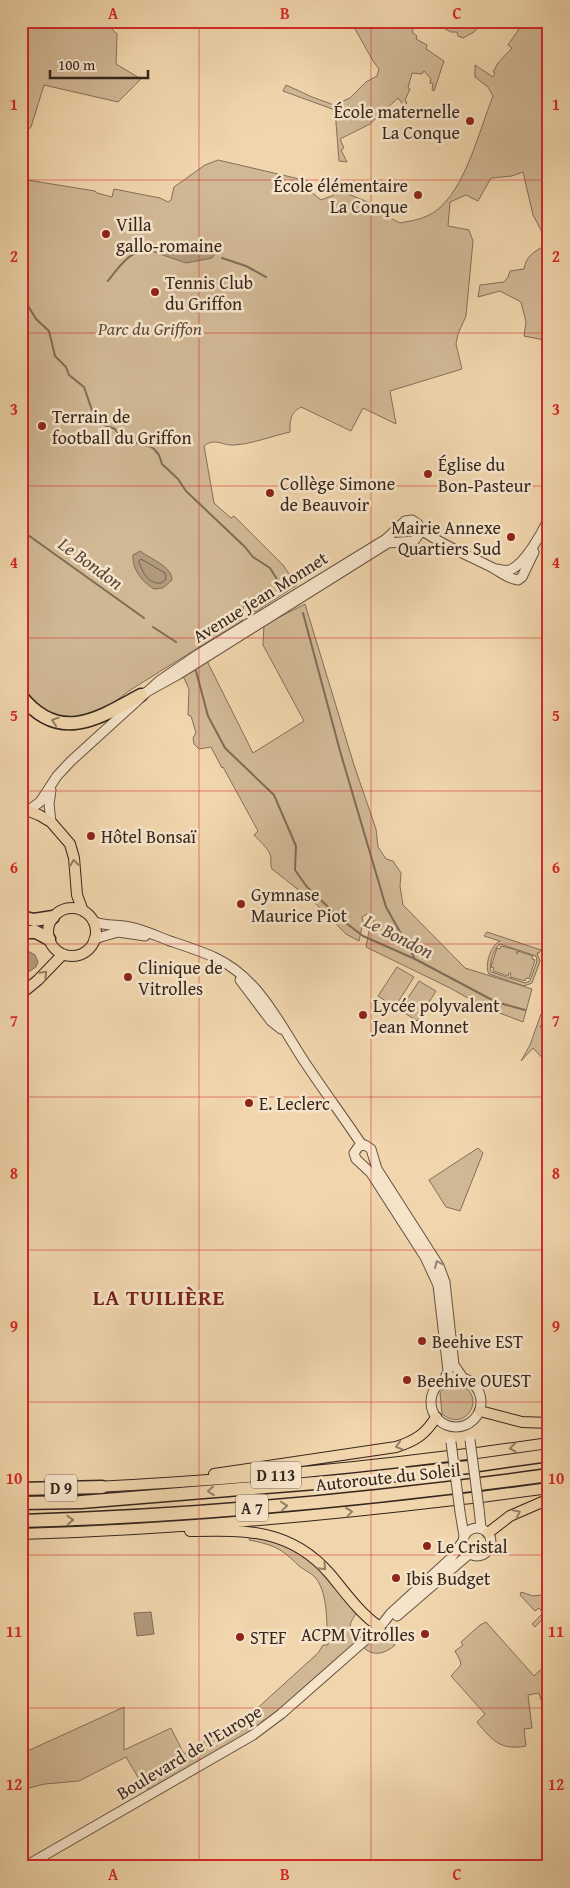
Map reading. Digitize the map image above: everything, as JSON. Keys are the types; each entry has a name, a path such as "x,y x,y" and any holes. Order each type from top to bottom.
{"highway":[{"path":"21,696 38,712 55,721 68,724 97,718 141,695"},
{"path":"21,917 34,920 53,917"},
{"path":"21,932 36,932 49,939"},
{"name":"Autoroute du Soleil","path":"21,1503 81,1502 340,1481 464,1461 549,1455"},
{"name":"Autoroute du Soleil","path":"21,1521 265,1508 549,1476"},
{"name":"D 9","path":"21,1490 102,1487"}],"main road":[{"path":"25,809 50,822 66,838 72,850 77,890 83,911 95,927 91,946 78,955 63,954 57,950 49,939 48,932 53,917 64,910 77,909 83,911"},
{"path":"21,994 38,980 63,954"},
{"path":"480,1410 522,1422 549,1423"},
{"path":"131,1485 396,1447 422,1436 431,1427 436,1417"},
{"name":"D 113","path":"102,1487 231,1480 464,1461 549,1444"},
{"path":"91,1532 341,1513 549,1488"},
{"path":"485,1531 510,1516 549,1499"},
{"path":"21,1534 227,1530 268,1535 286,1541 315,1559 367,1617 380,1627"}],"street":[{"path":"435,540 417,539 410,542 403,541 398,536 398,528 408,520 415,522 420,529 435,540 495,569 509,578 518,580"},
{"path":"518,580 527,555 548,521"},
{"path":"518,580 522,577 548,521"},
{"name":"Avenue Jean Monnet","path":"25,809 40,802 57,776 71,761 141,695 386,540 398,528"},
{"path":"417,539 420,529"},
{"name":"Avenue Jean Monnet","path":"294,599 388,544 403,541"},
{"path":"508,571 527,555"},
{"path":"495,569 508,571 518,580"},
{"path":"50,822 49,804 52,785"},
{"path":"93,922 102,925 133,927 218,959 247,987 271,1021 285,1032 362,1145 370,1147 377,1168 440,1266 445,1282 454,1366 463,1378 479,1390 482,1400 480,1410 473,1422 456,1427 450,1426 436,1417 432,1409 432,1396 439,1384 444,1380 456,1377 463,1378"},
{"path":"94,939 118,932 177,943"},
{"path":"362,1145 354,1153 356,1160 371,1173 425,1257 438,1285 448,1370 444,1380"},
{"path":"360,1163 368,1162 373,1155"},
{"path":"450,1426 464,1548 469,1554 478,1557 486,1554 491,1543 485,1531 479,1509 467,1425"},
{"path":"463,1538 471,1529 485,1531"},
{"name":"Boulevard de l'Europe","path":"24,1867 264,1728 380,1627 391,1612 451,1558 463,1538"},
{"path":"380,1627 394,1618 469,1554"}],"green space":[{"path":"21,21 66,21 71,24 81,25 104,21 117,34 116,64 141,79 118,102 44,85 31,127 21,136"},
{"path":"342,21 409,21 415,25 412,32 417,36 416,39 427,45 426,49 444,61 434,91 432,90 433,84 430,83 431,79 424,71 422,74 412,73 408,88 410,89 405,100 407,103 404,106 398,98 370,124 340,139 344,148 341,150 347,162 339,161 335,110 283,91 286,85 334,105 350,98 366,82 377,76 379,69 354,27"},
{"path":"435,21 483,21 474,32 463,38 458,36 457,32 451,32 434,23"},
{"name":"Parc du Griffon","path":"520,21 549,21 549,341 524,336 526,322 521,302 500,291 478,297 480,285 504,282 510,271 524,269 534,252 544,246 541,230 533,215 523,172 512,176 491,178 478,201 466,195 450,202 448,226 469,230 473,241 466,316 456,344 462,369 390,391 396,424 363,408 351,431 301,407 291,417 290,432 255,442 230,445 212,442 204,446 214,503 231,518 234,516 283,565 297,585 255,612 249,603 244,605 242,621 99,711 81,716 63,717 44,710 21,687 21,179 95,191 112,197 114,189 160,198 168,202 171,200 174,187 205,165 218,160 308,181 309,190 321,200 334,195 336,189 370,203 374,210 400,223 421,218 440,208 451,196 468,163 493,96 488,87 475,77 475,65 493,77 495,73 493,72 498,63 512,48 508,45 519,29"},
{"path":"305,604 354,765 376,829 378,847 386,859 393,861 401,873 400,886 403,905 465,968 532,989 523,1022 484,1007 450,988 366,947 370,926 374,922 373,916 367,914 362,917 363,922 359,941 346,934 314,902 272,869 269,851 254,835 258,831 211,747 199,749 194,744 193,738 196,733 191,716 188,715 189,689 183,676 207,661 253,753 304,721 263,645 264,625"},
{"path":"487,932 541,950 537,953 540,961 532,983 524,986 489,974 487,966 489,956 500,941 484,936","holes":["500,944 536,956 537,961 530,981 525,983 491,972 492,957"]},
{"path":"501,946 517,950 517,954 518,951 533,956 532,959 535,960 529,979 526,978 525,981 510,977 511,973 508,976 493,971 494,968 491,967 497,948 500,949"},
{"path":"397,967 414,977 395,1007 378,996"},
{"path":"419,981 436,991 417,1021 400,1010"},
{"path":"546,1010 549,1012 549,1065 533,1048 521,1061 530,1045 541,1014"},
{"path":"478,1148 483,1153 460,1211 446,1207 429,1180"},
{"path":"456,1384 466,1388 473,1402 467,1416 460,1419 451,1419 442,1414 440,1393 445,1387"},
{"path":"250,1535 284,1546 298,1553 323,1573 358,1612 352,1620 350,1627 355,1643 280,1711 254,1730 151,1789 146,1788 144,1785 141,1788 142,1784 126,1757 79,1781 45,1784 21,1790 21,1754 124,1707 124,1750 171,1728 184,1754 251,1714 318,1653 323,1645 328,1645 325,1601 323,1592 315,1577 277,1548 249,1540"},
{"path":"521,1592 533,1596 549,1594 549,1597 546,1598 549,1600 549,1612 535,1627 532,1624 543,1613 539,1608 535,1611 520,1595"},
{"path":"486,1622 534,1676 546,1665 549,1668 549,1695 541,1700 539,1693 528,1695 532,1728 524,1729 526,1746 509,1747 492,1739 477,1722 485,1714 451,1676 461,1665 455,1651 463,1645 461,1642"},
{"path":"378,1636 386,1637 395,1645 387,1651 379,1653 371,1652 363,1647"}],"water":[{"path":"154,245 183,247 215,253 212,258 186,263 154,252"},
{"path":"140,551 160,563 171,575 172,580 163,588 154,589 139,575 134,565 133,555"},
{"path":"30,952 35,955 38,962 36,967 21,977 21,953"},
{"path":"151,1612 154,1634 137,1636 134,1613"}],"waterway":[{"path":"108,281 133,254 146,249 154,249"},
{"path":"222,258 246,266 266,277"},
{"path":"21,290 25,301 36,319 49,331 55,356 66,367 69,375 84,387 96,422 115,429 121,437 128,441 154,449 159,455 162,464 178,479 186,491 245,547 253,557 270,568 278,581"},
{"name":"Le Bondon","path":"21,530 144,618"},
{"path":"303,613 340,751 386,907 414,957"},
{"name":"Le Bondon","path":"153,627 176,642"},
{"name":"Le Bondon","path":"196,671 208,716 225,748 274,795 296,846 295,870 307,887 342,920 363,936 415,959 496,1002 525,1010"},
{"name":"Le Bondon","path":"541,1026 549,1051"}],"place":[{"name":"École maternelle La Conque","path":"470,121"},
{"name":"École élémentaire La Conque","path":"418,195"},
{"name":"Villa gallo-romaine","path":"106,234"},
{"name":"Tennis Club du Griffon","path":"155,292"},
{"name":"Terrain de football du Griffon","path":"42,426"},
{"name":"Église du Bon-Pasteur","path":"428,474"},
{"name":"Collège Simone de Beauvoir","path":"270,493"},
{"name":"Mairie Annexe Quartiers Sud","path":"511,537"},
{"name":"Hôtel Bonsaï","path":"91,836"},
{"name":"Gymnase Maurice Piot","path":"241,904"},
{"name":"Clinique de Vitrolles","path":"128,977"},
{"name":"Lycée polyvalent Jean Monnet","path":"363,1015"},
{"name":"E. Leclerc","path":"249,1103"},
{"name":"Beehive EST","path":"422,1341"},
{"name":"Beehive OUEST","path":"407,1380"},
{"name":"Le Cristal","path":"427,1546"},
{"name":"Ibis Budget","path":"396,1578"},
{"name":"ACPM Vitrolles","path":"425,1634"},
{"name":"STEF","path":"240,1637"}],"district":[{"name":"LA TUILIÈRE","path":"159,1297"}]}
